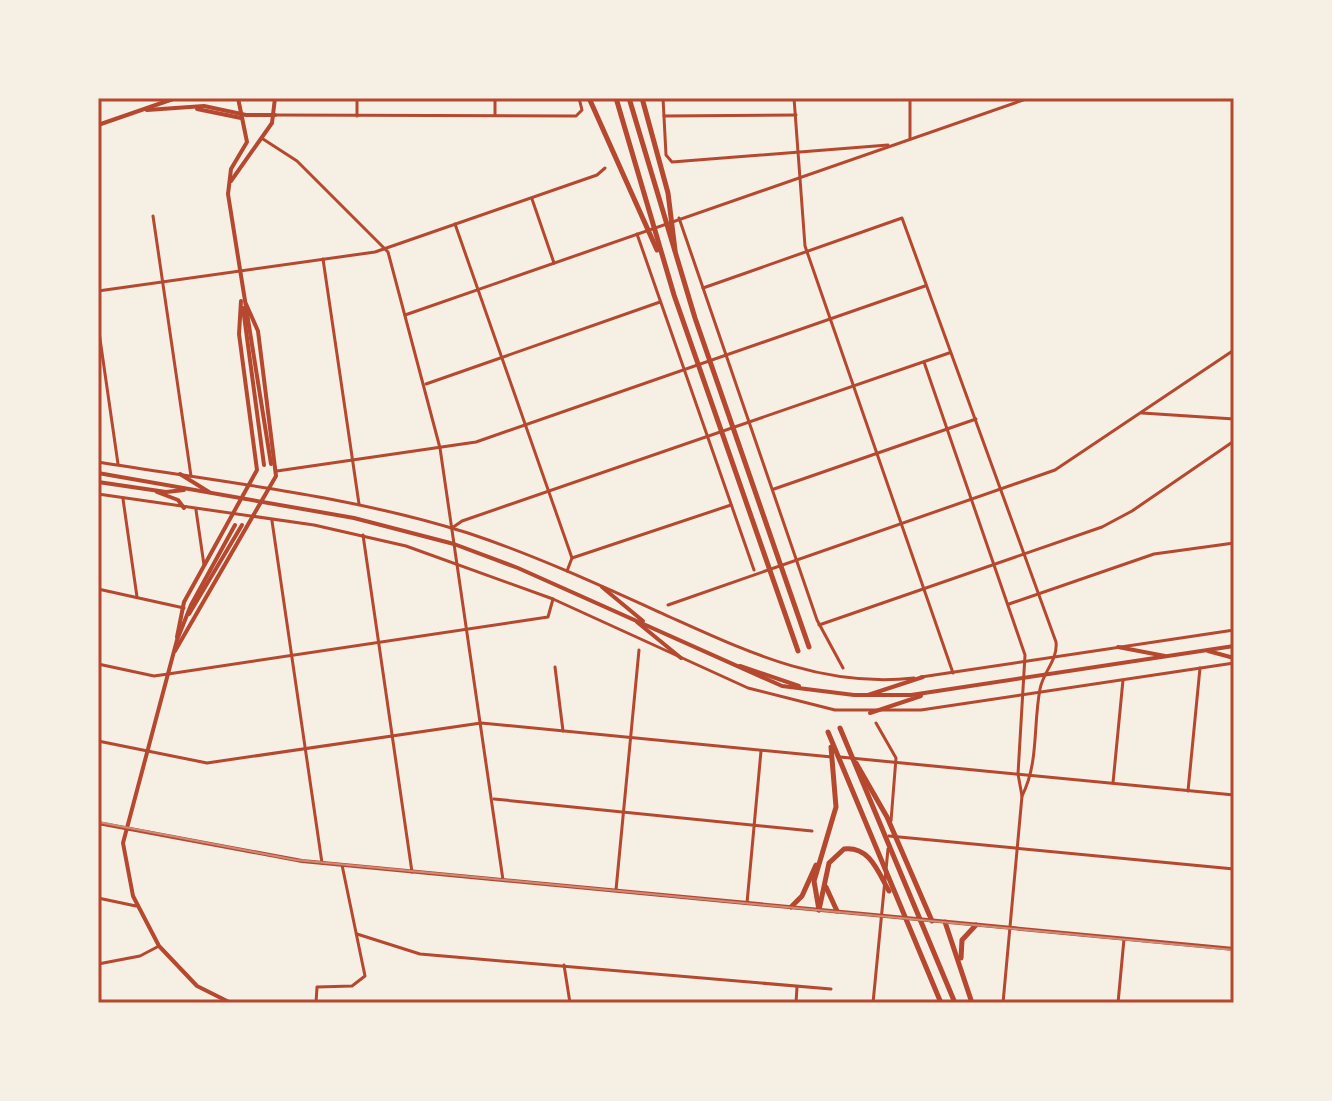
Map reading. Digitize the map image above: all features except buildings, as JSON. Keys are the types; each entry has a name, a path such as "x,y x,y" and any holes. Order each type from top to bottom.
{"highway":[{"path":"589,98 669,277"},
{"path":"616,98 669,277 798,651"},
{"path":"629,98 675,255 809,647"},
{"path":"642,98 668,193 675,255"},
{"path":"840,728 955,1003"},
{"path":"819,910 814,885 836,796 828,732 941,1003"},
{"path":"852,759 865,774 887,817 928,920"},
{"path":"819,910 826,874 836,853 848,849 861,851 871,861 901,913"},
{"path":"791,907 802,896 824,850"},
{"path":"826,874 828,898 837,911"},
{"path":"945,922 972,1003"},
{"path":"966,983 960,950 964,938 976,925"}],"main road":[{"path":"98,125 176,98"},
{"path":"238,98 247,142 231,169 229,185 268,465"},
{"path":"229,185 263,139 275,115 275,98"},
{"path":"147,110 189,107 240,116 275,115"},
{"path":"174,653 254,517 277,471 258,331 244,302"},
{"path":"231,1003 197,986 159,946 136,906 125,869 125,828 174,653 182,608 250,485 258,463 239,331 244,302"},
{"path":"98,473 168,483 187,490"},
{"path":"180,474 210,494"},
{"path":"98,482 151,490 187,490 361,519 454,544 632,618 737,665 769,683 865,696 934,692 1234,646"},
{"path":"151,490 178,500 184,508"},
{"path":"177,640 235,525"},
{"path":"191,610 242,525"},
{"path":"602,587 647,625"},
{"path":"632,618 681,658"},
{"path":"1118,647 1167,656"},
{"path":"1205,651 1234,660"},
{"path":"865,696 923,677"},
{"path":"870,713 934,692"},
{"path":"98,823 246,853 322,863 1234,949"}],"street":[{"path":"357,98 357,116"},
{"path":"495,98 495,115"},
{"path":"275,115 581,113 579,98"},
{"path":"663,98 668,160 892,145"},
{"path":"794,98 807,252 953,673"},
{"path":"910,98 910,139"},
{"path":"405,315 1029,98"},
{"path":"664,116 796,115"},
{"path":"263,139 297,161 384,249 440,448 503,880"},
{"path":"98,291 384,249 599,174 605,168"},
{"path":"531,198 554,263"},
{"path":"153,216 191,476"},
{"path":"678,218 819,625 843,668"},
{"path":"703,288 902,218 1056,642 1055,657 1039,692 1031,776 1022,796"},
{"path":"455,224 572,558 567,571"},
{"path":"637,234 754,572"},
{"path":"323,259 359,504"},
{"path":"277,471 476,442 925,286"},
{"path":"424,385 660,302"},
{"path":"98,325 118,465"},
{"path":"668,605 754,572 1066,465 1234,350"},
{"path":"452,528 464,520 949,353"},
{"path":"924,362 1009,604 1026,662 1018,774 1022,796 1003,1003"},
{"path":"1140,413 1234,419"},
{"path":"774,489 976,419"},
{"path":"819,625 1102,527 1132,511 1234,441"},
{"path":"98,462 359,504 452,528 567,571 789,668 849,679 923,677 1234,630"},
{"path":"98,494 363,535 457,564 553,599 777,698 818,708 870,713 921,710 1200,668 1234,660"},
{"path":"123,499 137,597"},
{"path":"572,558 731,505"},
{"path":"196,510 204,565"},
{"path":"272,521 322,863"},
{"path":"363,535 412,872"},
{"path":"1009,604 1154,554 1234,543"},
{"path":"98,589 199,612"},
{"path":"98,664 154,676 168,674 548,617 553,599"},
{"path":"616,890 639,650"},
{"path":"555,667 563,731"},
{"path":"1188,791 1200,668"},
{"path":"1113,784 1123,680"},
{"path":"98,741 207,763 481,723 1234,795"},
{"path":"873,1003 896,763 876,723"},
{"path":"747,903 761,750"},
{"path":"492,799 812,831"},
{"path":"889,836 1234,869"},
{"path":"316,1003 317,987 352,986 365,976 342,865"},
{"path":"98,898 136,906"},
{"path":"357,934 420,954 831,989"},
{"path":"1118,1003 1124,939"},
{"path":"98,964 140,956 159,946"},
{"path":"564,965 570,1003"},
{"path":"796,1003 797,987"}],"railway":[{"path":"98,822 296,860 1234,950"}]}
